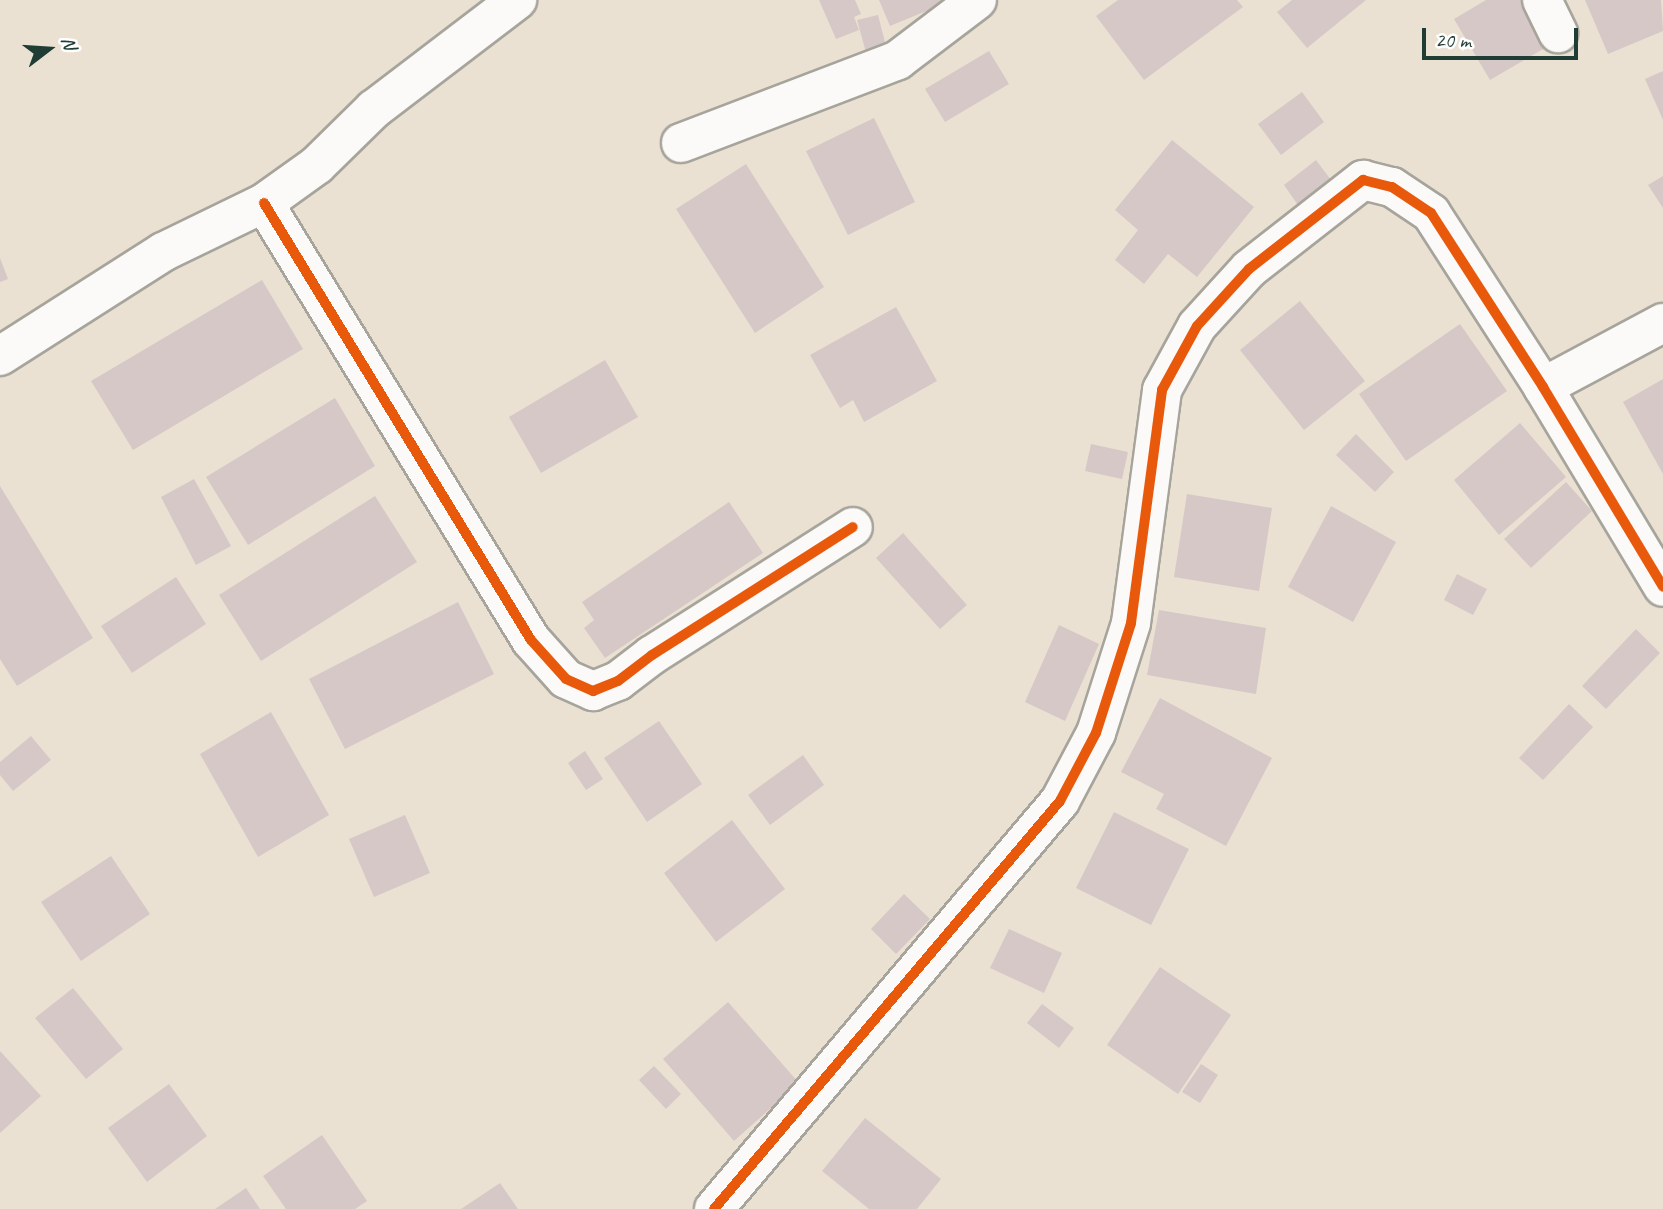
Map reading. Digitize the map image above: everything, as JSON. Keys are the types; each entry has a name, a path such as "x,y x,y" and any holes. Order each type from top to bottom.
{"street":[{"path":"0,356 163,252 264,202 317,165 374,109 517,0"},
{"path":"681,143 898,60 977,0"},
{"path":"714,1209 1060,801 1096,733 1131,623 1162,390 1197,326 1249,269 1363,180 1392,187 1431,213 1543,387 1663,587"},
{"path":"264,202 531,640 566,678 593,691 618,681 652,655 853,527"},
{"path":"1543,387 1663,323"}],"building":[{"path":"819,0 855,0 861,14 854,17 859,30 836,39"},
{"path":"879,0 953,0 890,26"},
{"path":"1118,0 1237,0 1243,7 1144,80 1096,16"},
{"path":"1292,0 1366,0 1307,48 1277,12"},
{"path":"1486,0 1524,0 1550,45 1490,80 1454,19"},
{"path":"1585,0 1661,0 1663,31 1608,54"},
{"path":"878,15 887,50 867,56 857,20"},
{"path":"989,51 1009,84 945,122 925,89"},
{"path":"1663,71 1663,120 1645,79"},
{"path":"1302,92 1324,122 1281,155 1258,124"},
{"path":"874,118 915,202 848,235 806,151"},
{"path":"1172,140 1254,207 1197,277 1168,254 1144,284 1115,260 1138,230 1115,210"},
{"path":"1316,160 1331,180 1298,205 1284,185"},
{"path":"746,164 824,287 755,333 676,209"},
{"path":"1663,176 1663,208 1648,185"},
{"path":"0,258 8,279 0,282"},
{"path":"262,280 303,349 133,450 91,381"},
{"path":"1300,301 1365,381 1304,430 1240,350"},
{"path":"896,307 937,381 864,422 853,400 840,408 810,355"},
{"path":"1460,324 1507,391 1406,461 1359,394"},
{"path":"605,360 638,417 541,473 509,417"},
{"path":"1663,379 1663,474 1623,402"},
{"path":"335,398 375,466 248,545 206,477"},
{"path":"1520,423 1566,477 1499,535 1454,480"},
{"path":"1356,434 1394,472 1375,492 1336,455"},
{"path":"1091,444 1128,452 1122,479 1085,471"},
{"path":"194,479 231,546 196,565 161,497"},
{"path":"1566,482 1592,511 1531,568 1504,539"},
{"path":"0,486 93,638 17,686 0,659"},
{"path":"1187,494 1272,508 1259,591 1174,577"},
{"path":"375,496 417,562 261,661 219,595"},
{"path":"729,502 763,553 605,658 584,628 594,620 582,602"},
{"path":"1331,506 1396,542 1353,622 1288,587"},
{"path":"903,533 967,605 940,629 876,558"},
{"path":"1457,574 1487,589 1473,615 1444,600"},
{"path":"176,577 206,624 132,673 101,626"},
{"path":"458,602 494,674 345,749 309,679"},
{"path":"1159,610 1266,628 1256,694 1147,675"},
{"path":"1059,625 1099,644 1065,721 1025,702"},
{"path":"1636,629 1660,653 1606,709 1582,686"},
{"path":"1160,698 1272,758 1226,846 1156,809 1164,794 1121,772"},
{"path":"1569,704 1593,727 1543,780 1519,758"},
{"path":"271,712 329,815 258,857 200,754"},
{"path":"659,721 702,784 647,822 604,758"},
{"path":"31,736 51,760 13,791 0,775 0,762"},
{"path":"585,751 603,779 586,790 568,763"},
{"path":"803,755 824,785 770,825 748,795"},
{"path":"1114,812 1189,849 1151,925 1076,888"},
{"path":"405,815 430,873 374,897 349,839"},
{"path":"732,820 785,889 716,942 664,873"},
{"path":"111,856 150,914 81,961 41,902"},
{"path":"904,894 930,919 896,954 871,929"},
{"path":"1009,929 1062,953 1044,993 990,968"},
{"path":"1160,967 1231,1015 1178,1094 1107,1045"},
{"path":"73,988 123,1049 86,1079 35,1018"},
{"path":"728,1002 799,1083 734,1141 663,1059"},
{"path":"1042,1004 1074,1028 1059,1048 1027,1023"},
{"path":"0,1051 41,1096 0,1133"},
{"path":"1201,1064 1218,1075 1200,1103 1182,1092"},
{"path":"654,1066 681,1094 666,1109 639,1080"},
{"path":"169,1084 207,1136 147,1182 108,1128"},
{"path":"865,1118 941,1179 917,1209 869,1209 822,1171"},
{"path":"322,1135 367,1201 355,1209 286,1209 263,1176"},
{"path":"500,1183 518,1209 461,1209"},
{"path":"246,1188 260,1209 215,1209"}],"cycle path":[{"path":"714,1209 1060,801 1096,733 1131,623 1162,390 1197,326 1249,269 1363,180 1392,187 1431,213 1543,387 1663,587"},
{"path":"264,203 531,640 566,679 593,691 618,681 652,655 853,527"}]}
